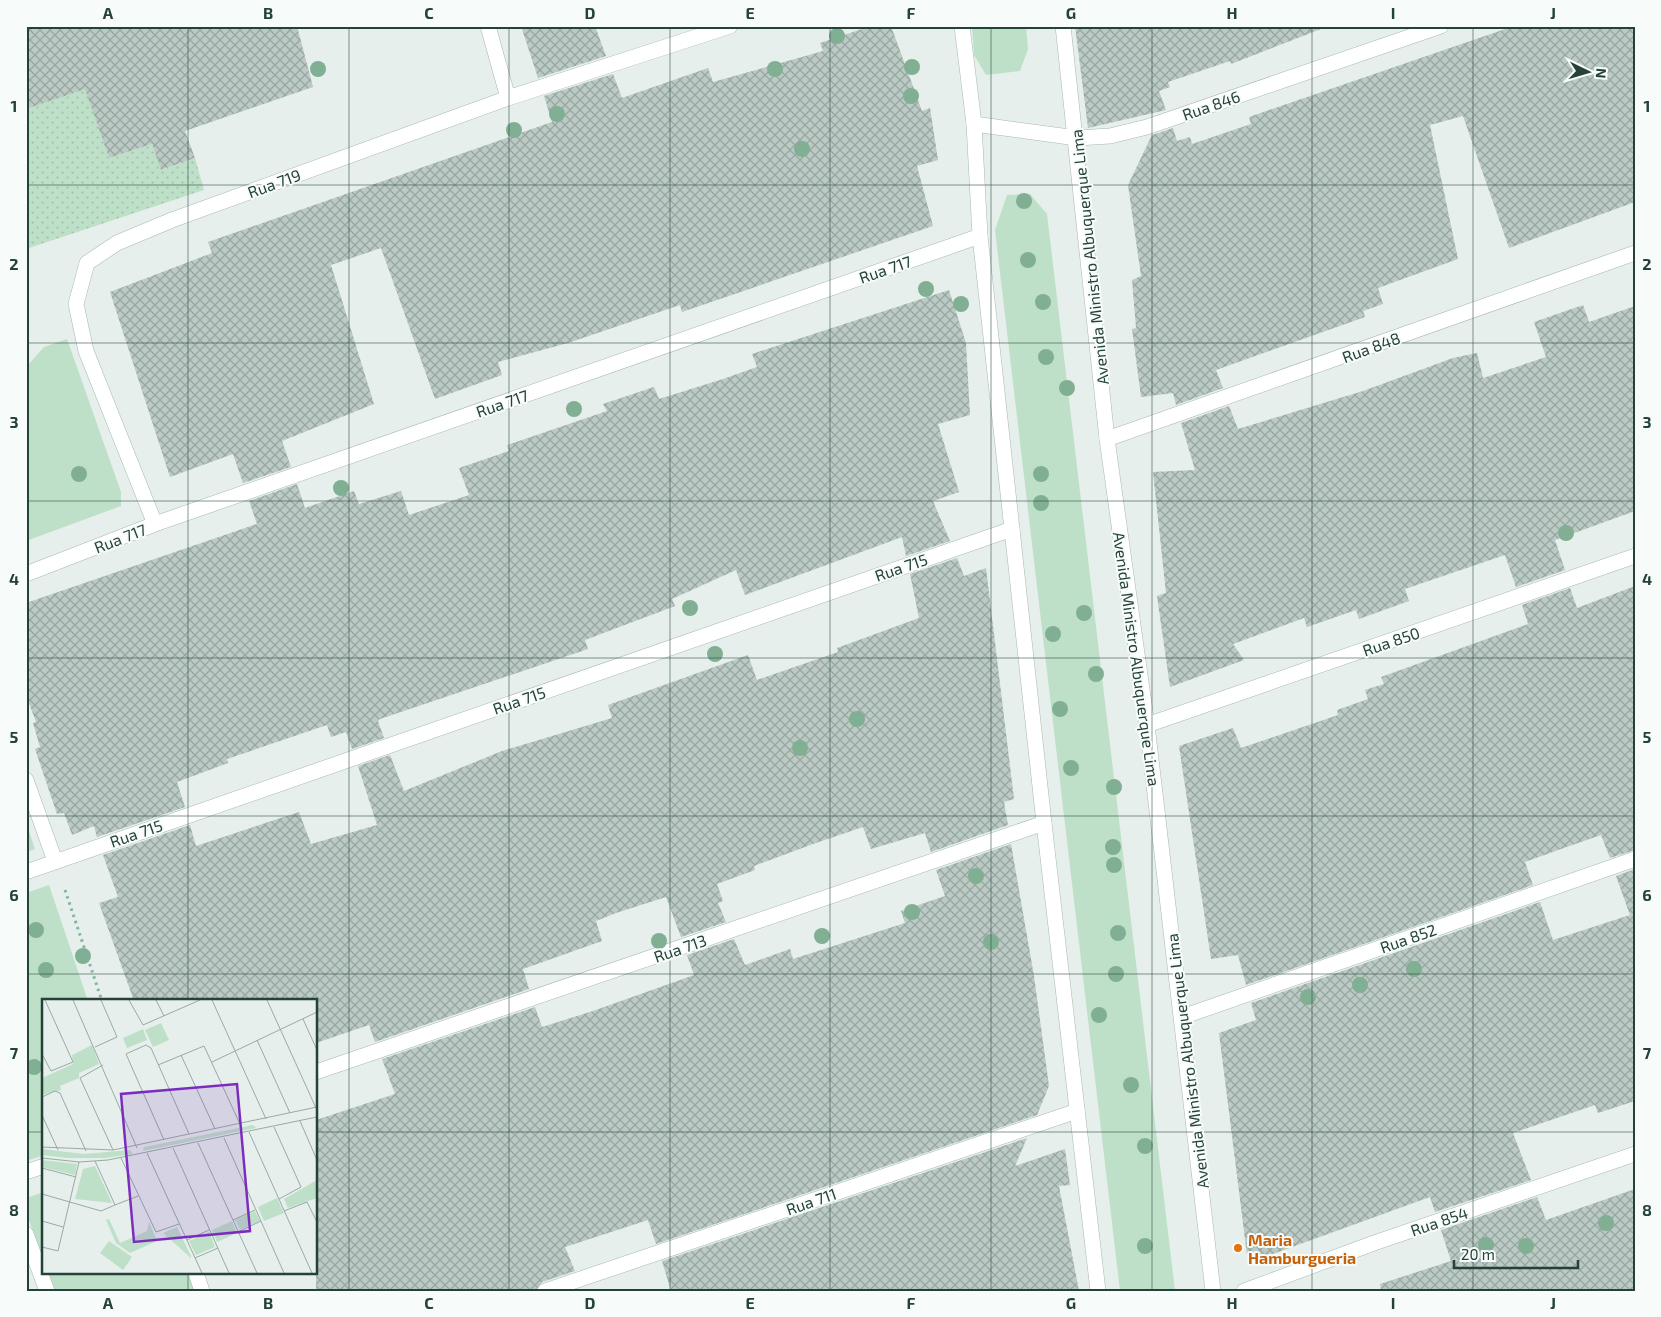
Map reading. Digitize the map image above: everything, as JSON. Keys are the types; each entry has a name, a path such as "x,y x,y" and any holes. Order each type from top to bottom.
{"street":[{"path":"488,26 508,98"},
{"name":"Rua 719","path":"155,524 86,351 76,304 87,263 117,242 172,220 508,98 730,26"},
{"path":"962,26 974,124 980,236 1044,823 1098,1291"},
{"name":"Avenida Ministro Albuquerque Lima","path":"1063,26 1077,138 1107,440 1147,725 1213,1291"},
{"name":"Rua 846","path":"974,124 1077,138 1110,136 1147,127 1441,26"},
{"name":"Rua 717","path":"26,574 155,524 980,236"},
{"name":"Rua 848","path":"1107,440 1635,253"},
{"name":"Rua 715","path":"26,872 1012,529"},
{"name":"Rua 850","path":"1147,725 1635,556"},
{"path":"26,780 55,861"},
{"name":"Rua 713","path":"318,1071 1044,823"},
{"name":"Rua 852","path":"1182,1017 1635,859"},
{"name":"Rua 711","path":"546,1291 1078,1111"},
{"name":"Rua 854","path":"1244,1291 1374,1243 1635,1154"},
{"path":"26,1172 42,1167"},
{"path":"26,1234 47,1291"},
{"path":"196,1274 202,1291"}],"path":[{"path":"55,861 101,999"}],"green space":[{"path":"26,26 64,26 109,158 152,144 162,170 195,158 204,190 26,249"},
{"path":"972,26 1026,26 1028,49 1020,71 986,75 974,55"},
{"path":"1030,194 1047,214 1175,1291 1120,1291 995,230 1007,195"},
{"path":"67,339 121,492 121,506 26,541 26,367 44,347"},
{"path":"26,822 35,849 26,852"},
{"path":"49,885 87,999 42,999 42,1156 26,1161 26,893"},
{"path":"42,1193 42,1256 26,1212 26,1198"},
{"path":"48,1274 189,1274 195,1291 54,1291"}],"building":[{"path":"26,26 297,26 313,87 185,131 195,158 161,170 152,144 109,158 85,89 26,109"},
{"path":"521,26 595,26 606,56 538,78"},
{"path":"871,26 891,26 922,111 930,108 938,160 917,166 933,226 682,312 680,305 568,343 498,362 502,375 435,399 381,248 331,265 374,404 282,441 291,467 243,483 233,454 170,477 110,292 212,253 208,242 552,122 544,96 613,74 622,98 708,68 713,82 823,51 820,43"},
{"path":"1075,26 1321,26 1321,29 1231,64 1230,61 1168,82 1170,87 1159,91 1166,110 1088,128"},
{"path":"1514,26 1635,26 1635,202 1509,248 1463,116 1430,125 1458,259 1378,288 1383,304 1363,311 1365,317 1216,370 1223,388 1176,405 1173,393 1141,397 1132,329 1136,328 1132,280 1141,276 1128,185 1152,135 1173,128 1177,141 1190,137 1192,144 1251,124 1249,117"},
{"path":"949,290 966,343 970,415 938,424 959,492 933,501 950,541 906,556 902,537 745,595 736,570 672,599 675,606 585,640 588,649 380,719 378,721 384,738 352,749 346,732 331,737 327,725 227,759 228,763 177,782 185,807 97,837 94,826 72,835 64,813 57,814 35,749 40,747 33,723 36,722 26,695 26,603 257,524 249,501 297,484 305,508 354,491 359,504 401,491 409,515 469,495 459,468 509,451 507,445 607,411 603,404 654,387 659,399 723,379 757,367 752,354"},
{"path":"1583,305 1589,322 1635,306 1635,511 1555,540 1565,570 1516,587 1505,555 1405,589 1409,601 1359,619 1356,610 1307,627 1304,618 1233,644 1244,660 1170,687 1157,596 1166,593 1153,472 1195,470 1181,423 1229,406 1238,429 1363,391 1453,358 1477,353 1483,378 1546,357 1534,322"},
{"path":"957,558 964,576 986,568 1014,799 1004,802 1008,825 931,852 925,833 871,849 863,827 813,844 754,866 755,870 717,884 723,901 718,903 726,922 681,937 666,897 616,913 596,921 602,941 523,969 529,989 375,1042 369,1025 318,1042 318,999 133,999 99,903 118,897 103,855 190,825 196,846 299,812 311,844 377,825 358,766 390,755 404,791 502,751 612,718 608,705 748,655 757,680 838,652 837,648 919,618 910,574"},
{"path":"1635,586 1635,850 1610,858 1601,835 1525,862 1533,885 1246,985 1238,955 1211,959 1179,746 1233,728 1241,748 1338,715 1337,710 1368,699 1365,690 1384,684 1381,677 1528,624 1522,605 1570,588 1577,608"},
{"path":"1011,844 1034,976 1049,1086 1037,1115 656,1244 648,1220 565,1247 575,1271 542,1282 536,1291 316,1291 316,1274 318,1274 318,1119 395,1094 382,1059 535,1007 542,1027 593,1011 694,975 687,955 734,939 745,965 790,949 793,959 905,923 901,911 945,896 936,870"},
{"path":"1635,869 1635,1101 1598,1113 1595,1105 1513,1133 1531,1180 1435,1212 1430,1197 1248,1263 1219,1033 1256,1020 1251,1003 1540,902 1553,940 1630,915 1616,876"},
{"path":"1027,1138 1015,1166 1065,1149 1070,1185 1059,1186 1079,1291 671,1291 662,1261"},
{"path":"1635,1189 1635,1291 1381,1291 1380,1284 1451,1261 1441,1230 1537,1197 1546,1220"}],"place":[{"name":"Maria Hamburgueria","path":"1238,1248"}]}
